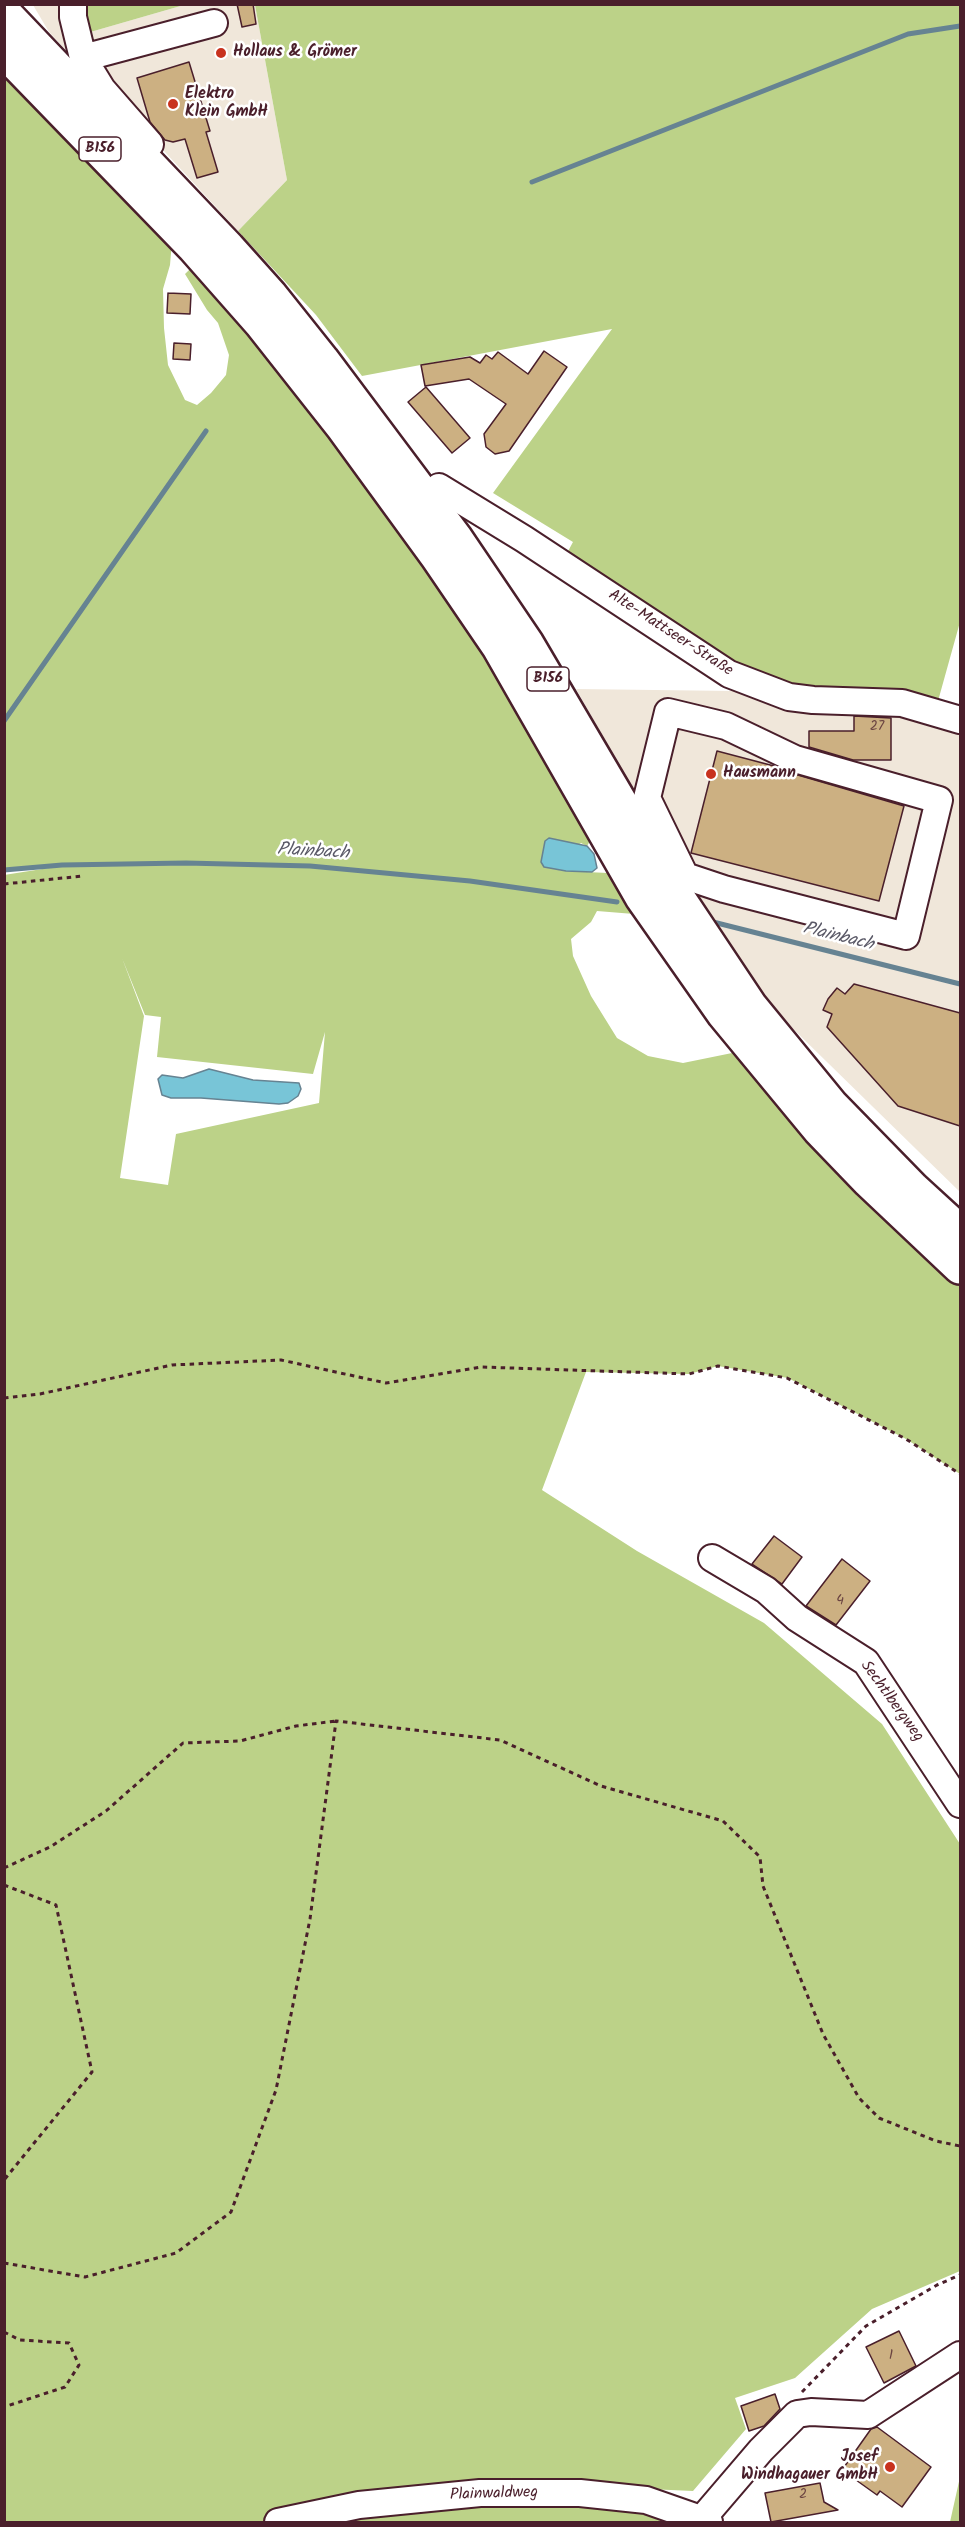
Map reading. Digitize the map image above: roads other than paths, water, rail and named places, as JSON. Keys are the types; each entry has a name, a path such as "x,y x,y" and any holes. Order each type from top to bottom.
{"main road":[{"name":"B156","path":"4,13 76,70 271,296 322,360 456,539 527,644 664,877 750,1006 831,1105 913,1189 960,1232"},
{"name":"B156","path":"4,51 194,247 261,323 383,482 499,647 642,897 724,1014 819,1129 869,1181 960,1267"}],"street":[{"path":"57,4 76,70 102,89 161,157 232,232"},
{"path":"73,4 76,70"},
{"path":"76,70 214,23"},
{"name":"Alte-Mattseer-Straße","path":"439,487 524,539 729,674 789,697 903,703 960,720"},
{"path":"668,712 726,726 795,759 939,800 906,936 724,889 685,876 646,798 668,712"},
{"name":"Sechtlbergweg","path":"712,1558 766,1590 797,1618 866,1662 960,1804"},
{"path":"706,2521 761,2450 797,2414 811,2412 868,2415 960,2355"},
{"name":"Plainwaldweg","path":"278,2523 360,2505 480,2493 580,2493 646,2500 706,2521"}],"water":[{"path":"549,838 587,846 594,854 597,868 592,872 544,867 541,862 545,841"},
{"path":"209,1069 253,1080 299,1083 301,1089 298,1096 288,1103 279,1104 171,1098 162,1095 158,1079 162,1075 183,1078"}],"waterway":[{"path":"532,182 908,34 960,26"},
{"path":"4,721 206,431"},
{"name":"Plainbach","path":"4,870 62,865 186,863 310,866 470,881 617,902"},
{"name":"Plainbach","path":"709,921 960,984"}],"place":[{"name":"Hollaus & Grömer","path":"221,53"},
{"name":"Elektro Klein GmbH","path":"173,104"},
{"name":"Hausmann","path":"711,774"},
{"name":"Josef Windhagauer GmbH","path":"890,2467"}]}
